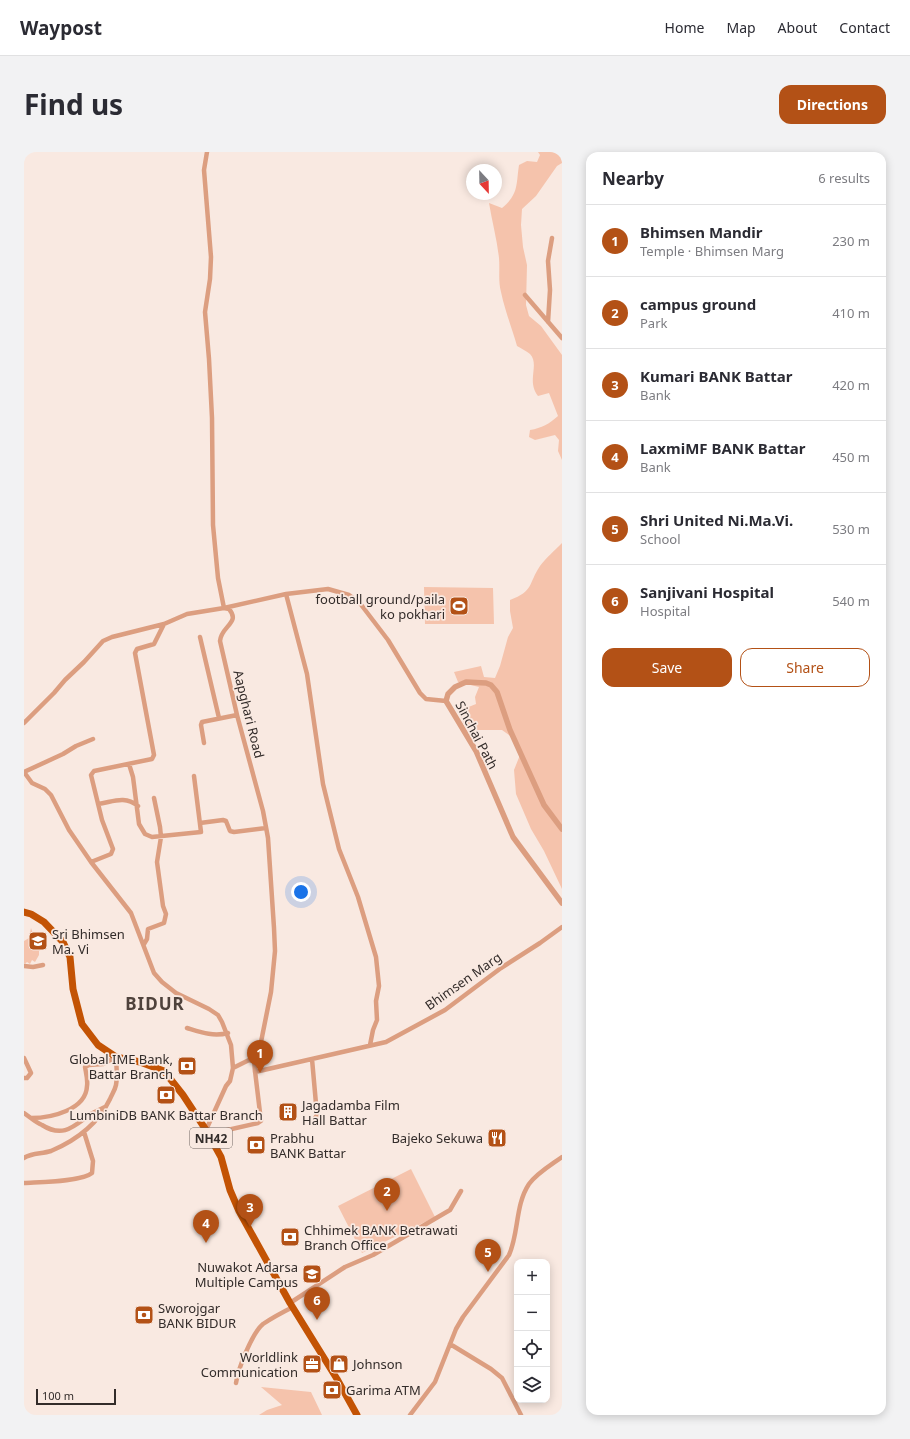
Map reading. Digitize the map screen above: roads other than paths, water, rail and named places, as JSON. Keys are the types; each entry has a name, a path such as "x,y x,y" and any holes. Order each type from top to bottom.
{"main road":[{"name":"NH42","path":"24,912 31,914 44,922 63,942 70,957 73,989 82,1024 98,1045 116,1057 140,1062 164,1071 183,1095 212,1139 221,1157 230,1190 238,1211 356,1415"}],"street":[{"path":"206,153 204,170 211,257 210,279 204,312 210,374 213,525 218,578 224,608"},
{"path":"548,322 550,290 548,261 552,238"},
{"path":"525,295 562,338"},
{"path":"24,723 103,641 164,624 187,614 224,608 286,594 328,589 348,595 359,602 396,652 420,693 426,699 446,701"},
{"path":"286,594 307,674 323,784 339,849 358,897 376,957 379,986 376,1001 377,1020 370,1045"},
{"name":"Aapghari Road","path":"212,1139 223,1131 261,1121 254,1059 261,1042 271,992 274,951 274,928 266,828 220,641 221,634 232,622 233,614 229,609 224,608"},
{"path":"91,862 113,852 98,804 91,775 94,771 152,759 154,755 135,653 137,649 154,644 164,624"},
{"path":"200,636 219,718"},
{"name":"Sinchai Path","path":"562,829 544,804 510,730 497,692 491,685 486,683 466,682 455,687 448,694 446,701 476,751 513,837 562,903"},
{"path":"204,743 202,722 237,715"},
{"path":"93,739 24,772 32,783 45,789 52,795 69,830 91,862 131,913 154,973 162,982 176,993 218,1015 228,1033 232,1045 233,1068 230,1081 226,1086 206,1130"},
{"path":"129,764 138,806 139,824 142,830 152,837 201,832 194,776"},
{"path":"144,944 147,939 148,929 164,923 166,919 157,862 161,837 154,798"},
{"path":"98,804 121,799 131,800 138,806"},
{"path":"200,824 223,820 226,821 230,831 234,832 266,828"},
{"name":"Bhimsen Marg","path":"255,1072 386,1042 445,1010 501,968 540,943 562,926"},
{"path":"24,966 33,967 42,965"},
{"path":"187,1028 204,1033 221,1035 228,1033"},
{"path":"24,1158 61,1147 75,1139 98,1119 107,1106 116,1087 116,1057 103,1064 89,1065 85,1067 87,1086 85,1095 80,1102 67,1111 53,1116 31,1118"},
{"path":"24,1058 30,1073 27,1078 24,1078"},
{"path":"312,1059 317,1115 315,1118"},
{"path":"233,1068 249,1060 253,1061 255,1072"},
{"path":"24,1113 42,1126 53,1130 64,1130 75,1127 91,1114 107,1106"},
{"path":"24,1184 75,1179 88,1176 92,1173 94,1161 84,1132"},
{"path":"410,1415 435,1382 456,1329 463,1317 509,1255 513,1246 521,1203 529,1185 540,1173 562,1156"},
{"path":"236,1383 238,1370 257,1331 262,1325 345,1267 373,1255 450,1210 461,1191"},
{"path":"450,1344 491,1369 502,1378 521,1415"}],"place":[{"name":"football ground/paila ko pokhari","path":"459,606"},
{"name":"Sri Bhimsen Ma. Vi","path":"38,941"},
{"name":"Global IME Bank, Battar Branch","path":"187,1066"},
{"name":"Bhimsen Mandir","path":"260,1073"},
{"name":"LumbiniDB BANK Battar Branch","path":"166,1095"},
{"name":"Jagadamba Film Hall Battar","path":"288,1112"},
{"name":"Bajeko Sekuwa","path":"497,1138"},
{"name":"Prabhu BANK Battar","path":"256,1145"},
{"name":"campus ground","path":"387,1211"},
{"name":"Kumari BANK Battar","path":"250,1227"},
{"name":"Chhimek BANK Betrawati Branch Office","path":"290,1237"},
{"name":"LaxmiMF BANK Battar","path":"206,1243"},
{"name":"Shri United Ni.Ma.Vi.","path":"488,1272"},
{"name":"Nuwakot Adarsa Multiple Campus","path":"312,1274"},
{"name":"Sworojgar BANK BIDUR","path":"144,1315"},
{"name":"Sanjivani Hospital","path":"317,1320"},
{"name":"Worldlink Communication","path":"312,1364"},
{"name":"Johnson","path":"339,1364"},
{"name":"Garima ATM","path":"332,1390"}],"district":[{"name":"BIDUR","path":"155,1003"}]}
